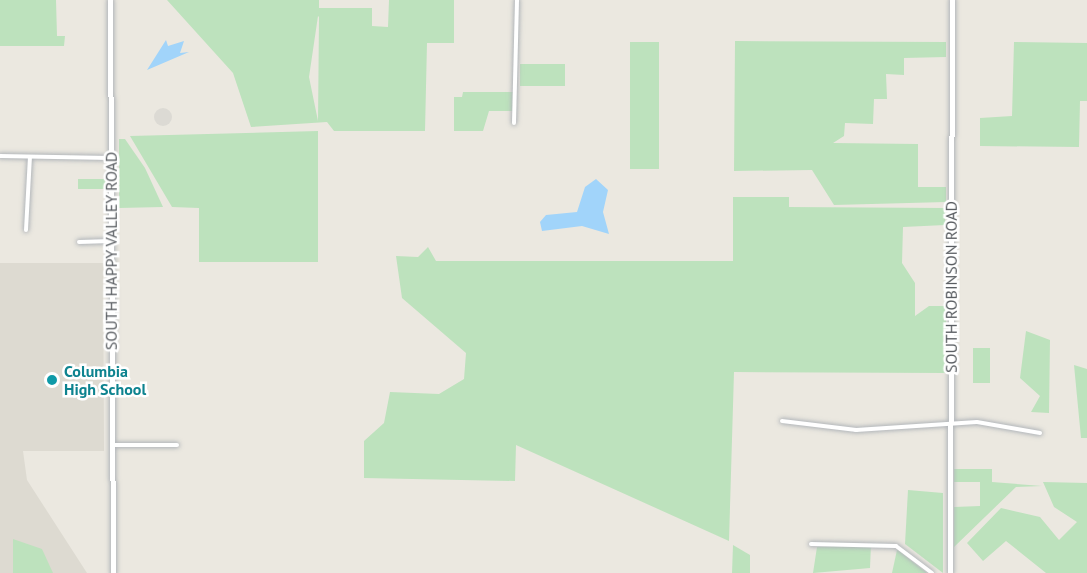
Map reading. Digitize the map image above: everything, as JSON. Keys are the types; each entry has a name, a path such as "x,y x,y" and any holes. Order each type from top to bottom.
{"main road":[{"name":"SOUTH HAPPY VALLEY ROAD","path":"110,0 113,573"}],"street":[{"path":"514,123 517,0"},
{"name":"SOUTH ROBINSON ROAD","path":"950,573 952,0"},
{"path":"0,156 111,158"},
{"path":"26,230 30,157"},
{"path":"79,242 111,241"},
{"path":"782,422 856,430 951,423 1040,433"},
{"path":"112,445 177,445"},
{"path":"811,544 897,546 932,573"}],"shaded area":[{"path":"159,108 167,108 172,113 170,124 159,126 154,121 154,113"},
{"path":"0,263 103,263 104,451 23,451 27,480 87,573 0,573"}],"green space":[{"path":"0,0 56,0 57,36 65,36 64,46 0,46"},
{"path":"167,0 319,0 319,8 372,8 372,26 388,27 389,0 454,0 454,43 427,43 425,131 334,131 327,122 251,127 233,73","holes":["319,17 318,121 309,77"]},
{"path":"735,41 946,42 946,57 904,58 904,75 886,74 887,99 874,99 873,124 845,123 844,136 833,143 918,144 918,187 946,187 946,202 834,205 812,170 734,171"},
{"path":"630,42 659,42 659,169 630,169"},
{"path":"1014,42 1087,43 1087,101 1080,101 1079,147 980,146 980,118 1012,116"},
{"path":"520,64 565,64 565,86 520,86"},
{"path":"463,92 513,92 513,111 489,111 483,131 454,131 454,97 462,97"},
{"path":"318,131 318,262 199,262 199,208 172,207 130,136"},
{"path":"119,139 125,139 145,168 163,207 119,208"},
{"path":"78,179 106,179 106,189 78,189"},
{"path":"733,197 789,197 789,207 945,208 945,225 903,227 902,263 915,283 915,316 929,306 946,306 946,373 734,372 729,541 516,445 515,481 364,478 364,441 384,423 390,392 439,394 464,379 466,353 402,298 396,256 418,257 428,247 436,261 733,261"},
{"path":"1026,331 1050,340 1049,413 1031,412 1040,396 1020,378"},
{"path":"973,348 990,348 990,383 973,383"},
{"path":"1074,365 1087,369 1087,438 1081,438"},
{"path":"954,469 992,469 992,482 1042,486 1016,487 954,547 954,507 980,506 980,482 954,482"},
{"path":"1043,482 1087,483 1087,573 1046,573 1006,541 983,561 967,543 1001,508 1040,517 1059,540 1077,522 1054,507"},
{"path":"908,490 943,493 943,573 905,544"},
{"path":"13,539 42,549 53,573 13,573"},
{"path":"871,544 870,568 813,573 817,547"},
{"path":"733,545 750,555 750,573 732,573"},
{"path":"897,550 899,551 927,573 892,573"}],"water":[{"path":"166,40 168,46 184,41 180,53 189,52 147,70"},
{"path":"596,179 608,190 603,212 609,234 582,226 542,231 540,222 546,215 577,212 585,187"}],"place":[{"name":"Columbia High School","path":"52,380"}]}
